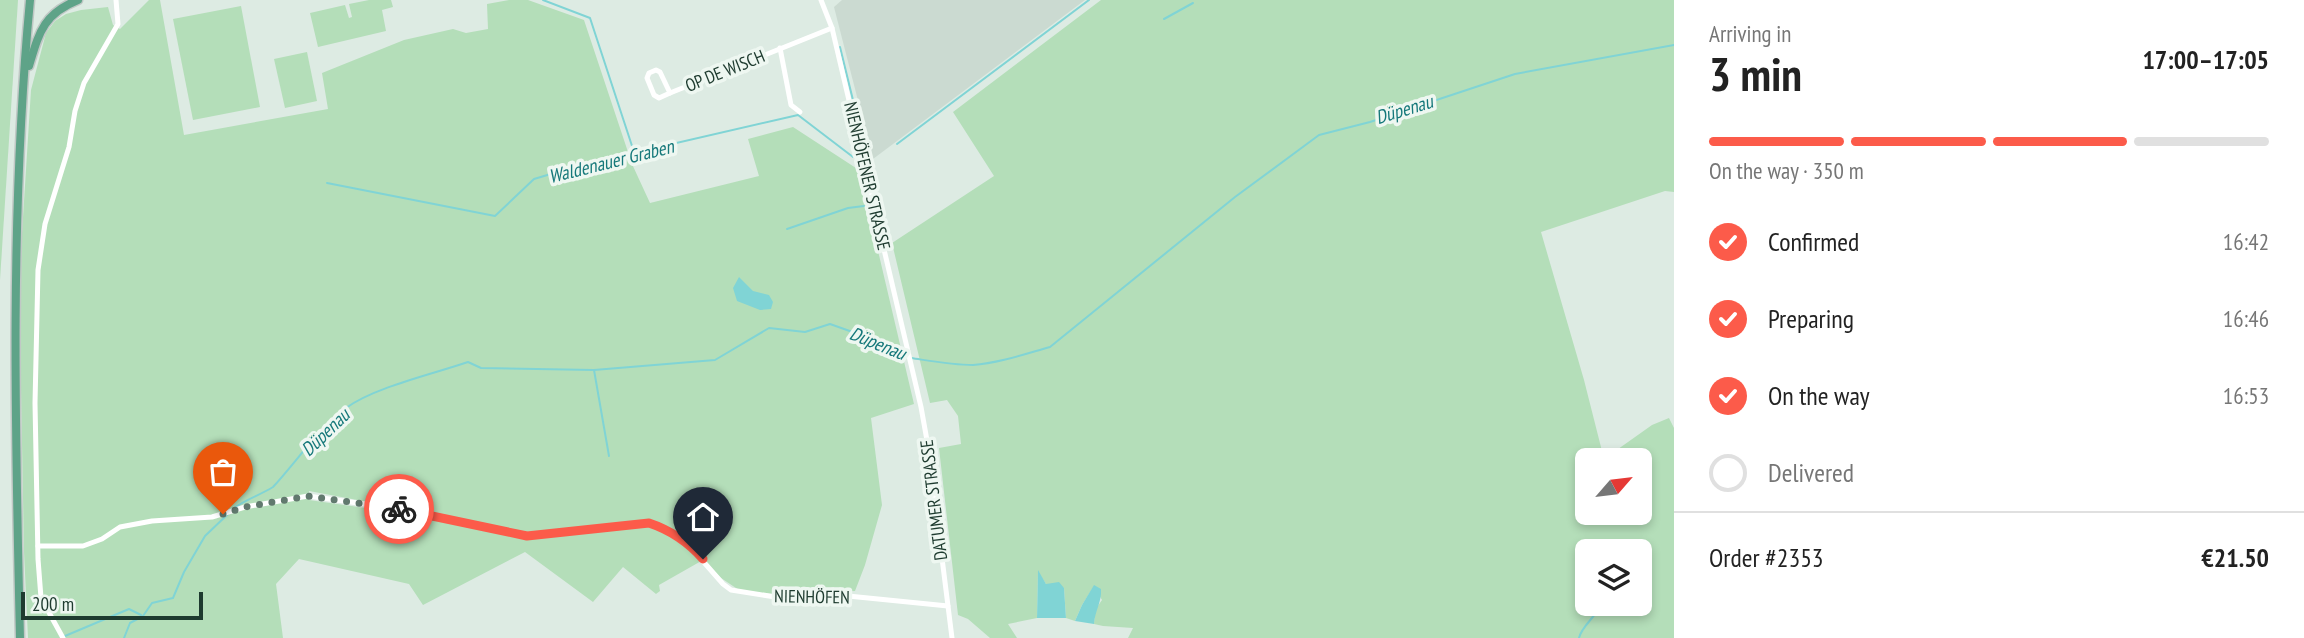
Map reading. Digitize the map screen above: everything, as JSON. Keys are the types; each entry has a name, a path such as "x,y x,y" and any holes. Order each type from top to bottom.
{"main road":[{"path":"20,638 15,282 30,0"},
{"path":"24,83 45,22 60,8 78,0"}],"street":[{"path":"63,638 41,598 38,559 35,403 38,270 45,224 69,147 75,111 84,83 118,24 116,0"},
{"name":"NIENHÖFENER STRASSE","path":"821,0 832,28 911,363"},
{"name":"OP DE WISCH","path":"670,93 660,72 656,70 649,73 647,78 654,96 659,98 832,28"},
{"name":"OP DE WISCH","path":"780,48 791,106 800,112"},
{"name":"DATUMER STRASSE","path":"911,363 928,446 952,638"},
{"name":"NIENHÖFEN","path":"38,546 83,546 102,539 120,527 223,514 245,507 308,496 393,508 527,536 649,523 664,528 687,543 723,584 740,593 788,599 838,595 948,606"}],"shaded area":[{"path":"842,0 1085,0 873,159 834,7"}],"green space":[{"path":"0,0 18,0 0,280"},
{"path":"149,0 160,0 184,135 328,109 322,73 404,40 453,29 466,33 488,29 487,4 528,0 584,20 632,164 650,203 759,176 748,139 793,127 859,170 914,404 871,418 882,505 855,591 788,595 742,592 721,578 703,560 659,585 660,591 656,594 623,567 593,602 525,552 423,605 409,584 299,559 276,584 283,638 28,638 19,281 31,90 46,33 55,21 66,14 81,10 108,7 113,25 120,29","holes":["309,491 486,524 485,530 394,512 309,500"]},
{"path":"391,0 393,7 382,10 386,31 318,47 310,13 345,5 349,18 352,17 349,4"},
{"path":"1101,0 1674,0 1674,192 1665,191 1541,232 1601,448 1575,448 1575,525 1652,525 1652,448 1620,448 1652,425 1669,418 1674,428 1674,638 1128,638 1133,628 1094,624 1095,610 1102,600 1094,586 1075,621 1066,618 1064,588 1046,584 1038,572 1037,618 1008,624 1017,638 990,638 968,619 958,615 939,448 961,444 958,416 947,400 930,403 892,243 994,176 953,112"},
{"path":"241,6 260,107 193,120 173,19"},
{"path":"307,52 317,101 285,108 274,59"}],"water":[{"path":"739,277 753,291 769,295 773,302 771,309 760,310 737,301 733,288"},
{"path":"1038,570 1046,584 1059,582 1064,588 1066,618 1037,618"},
{"path":"1094,585 1101,589 1101,594 1094,624 1075,621 1082,605"}],"waterway":[{"path":"543,0 590,18 634,152"},
{"name":"Waldenauer Graben","path":"897,144 1089,0"},
{"path":"1164,19 1193,3"},
{"name":"Düpenau","path":"911,358 973,365 1050,347 1235,197 1319,135 1370,122 1515,74 1674,45"},
{"path":"840,47 862,137"},
{"name":"Waldenauer Graben","path":"327,183 495,216 534,179 581,165 798,115 853,157"},
{"path":"787,229 848,208 864,206"},
{"name":"Düpenau","path":"234,508 273,487 336,416 358,400 388,387 468,362 481,368 594,370 715,360 769,328 805,332 830,324 861,335 888,351 906,357"},
{"path":"594,370 609,456"},
{"name":"Düpenau","path":"124,638 130,623 143,616 152,603 173,598 184,572 205,536 228,514"},
{"path":"65,636 129,609 141,615"},
{"path":"1579,638 1594,616"}],"way so far":[{"path":"223,514 245,507 308,496 399,509"}],"route":[{"path":"399,509 527,536 649,523 664,528 687,543 703,559"}]}
